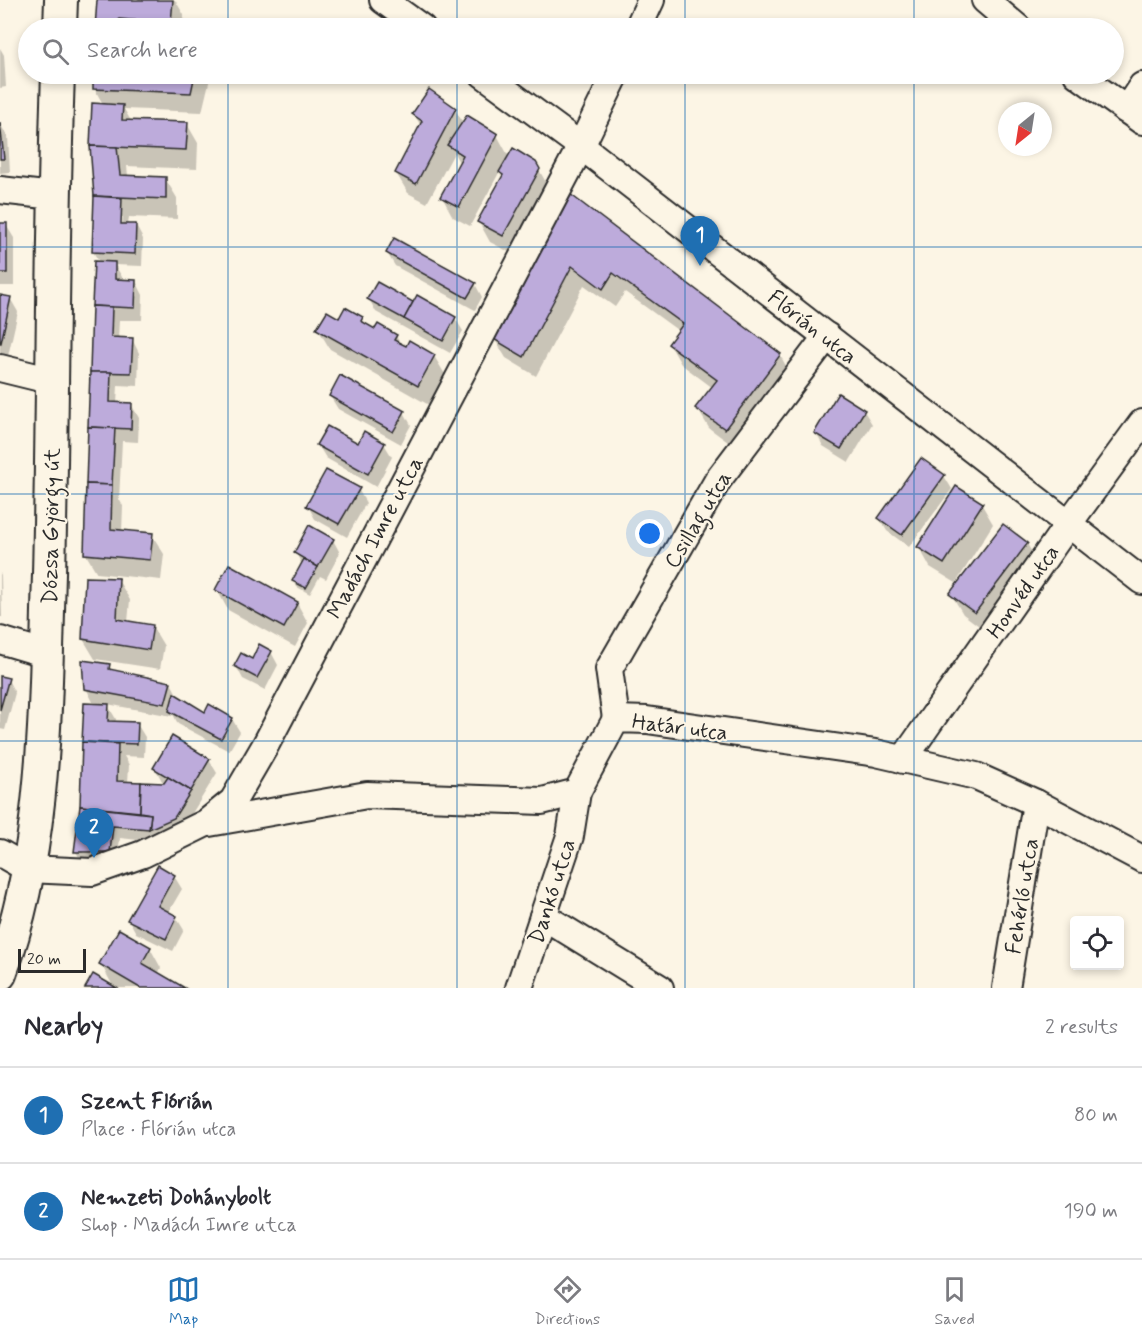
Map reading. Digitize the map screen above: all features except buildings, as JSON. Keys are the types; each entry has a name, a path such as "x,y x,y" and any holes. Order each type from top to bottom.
{"main road":[{"path":"60,18 61,0"},
{"name":"Dózsa György út","path":"0,974 17,919 38,805 47,654 58,84"}],"street":[{"path":"383,0 408,18"},
{"path":"643,18 651,0"},
{"path":"985,0 1006,18"},
{"name":"Flórián utca","path":"496,84 827,336 1142,581"},
{"name":"Madách Imre utca","path":"28,869 92,872 143,854 206,823 233,801 265,746 611,84"},
{"path":"1091,84 1134,115 1142,86"},
{"path":"0,190 54,196"},
{"name":"Csillag utca","path":"616,719 609,669 718,480 827,336"},
{"path":"0,368 53,381"},
{"name":"Honvéd utca","path":"903,760 1142,423"},
{"path":"0,640 47,654"},
{"name":"Határ utca","path":"577,792 616,719 648,720 876,753 976,777 1036,803 1142,859"},
{"path":"206,823 367,795 542,801 577,792"},
{"name":"Dankó utca","path":"519,988 570,836 577,792"},
{"name":"Fehérló utca","path":"1006,988 1036,803"},
{"path":"0,853 28,869"},
{"path":"543,916 660,988"}],"place":[{"name":"Szent Flórián","path":"700,266"},
{"name":"Nemzeti Dohánybolt","path":"94,858"}]}
